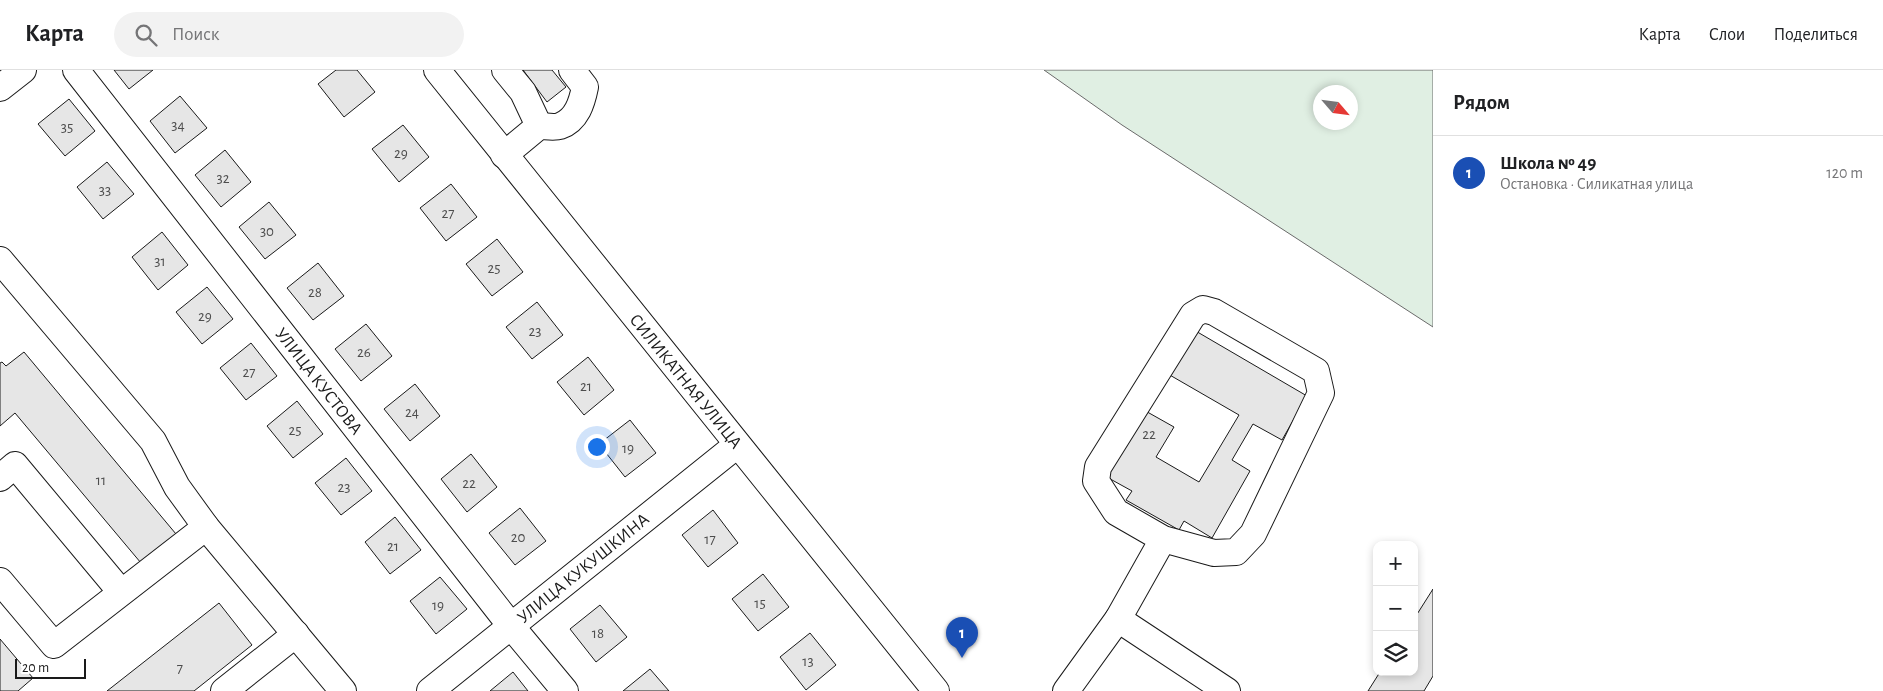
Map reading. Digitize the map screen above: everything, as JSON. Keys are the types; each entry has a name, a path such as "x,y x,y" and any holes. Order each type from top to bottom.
{"street":[{"path":"0,88 23,70"},
{"name":"УЛИЦА КУСТОВА","path":"76,70 511,626 565,691"},
{"name":"СИЛИКАТНАЯ УЛИЦА","path":"437,70 936,691"},
{"path":"505,70 522,92 539,126"},
{"path":"504,155 539,126 559,127 572,117 582,104 585,87 572,70"},
{"path":"1,261 153,441 176,487 206,527 343,691"},
{"path":"1203,309 1214,312 1316,371 1321,393 1253,534 1236,552 1214,554 1164,539 1116,512 1096,481 1098,467 1193,315 1203,309"},
{"name":"УЛИЦА КУКУШКИНА","path":"430,691 737,445"},
{"path":"0,478 15,465 121,592"},
{"path":"0,582 54,645 206,527"},
{"path":"1066,691 1118,619 1164,539"},
{"path":"1118,619 1227,691"},
{"path":"224,691 296,634"}],"green space":[{"path":"1044,70 1433,70 1433,327 1122,125"}],"building":[{"path":"114,70 153,70 129,89"},
{"path":"336,70 357,70 375,92 344,117 318,84"},
{"path":"523,70 552,70 566,87 547,102"},
{"path":"180,96 207,128 175,153 150,121"},
{"path":"69,99 95,131 65,156 38,124"},
{"path":"403,125 429,157 399,182 372,149"},
{"path":"225,150 251,182 221,207 195,175"},
{"path":"107,162 134,194 103,219 77,187"},
{"path":"451,184 477,217 446,241 420,208"},
{"path":"269,202 296,235 265,259 239,227"},
{"path":"162,232 188,265 158,290 132,257"},
{"path":"497,239 523,272 492,296 466,264"},
{"path":"318,263 344,296 313,320 287,288"},
{"path":"207,287 233,319 202,344 176,312"},
{"path":"537,302 563,335 532,359 506,327"},
{"path":"366,324 392,356 361,381 335,349"},
{"path":"1194,330 1307,396 1282,440 1253,424 1232,460 1250,471 1212,538 1184,521 1179,530 1126,500 1132,491 1103,475 1142,409 1174,427 1156,457 1199,482 1239,415 1168,374"},
{"path":"251,343 277,376 246,400 220,368"},
{"path":"24,352 176,534 141,563 15,413 0,426 0,363 2,362 6,366"},
{"path":"588,357 614,390 584,415 557,382"},
{"path":"415,384 440,416 410,441 384,409"},
{"path":"297,401 323,434 293,458 267,426"},
{"path":"630,420 656,453 625,477 599,444"},
{"path":"471,454 497,487 467,512 441,479"},
{"path":"346,458 372,491 341,515 315,483"},
{"path":"520,508 546,541 515,565 489,533"},
{"path":"713,510 738,543 708,567 682,535"},
{"path":"395,517 421,550 390,574 365,542"},
{"path":"763,574 789,607 758,631 732,599"},
{"path":"440,577 467,609 436,634 410,601"},
{"path":"1433,589 1433,676 1424,691 1368,691 1377,676 1418,676 1418,613"},
{"path":"219,603 252,645 194,691 107,691"},
{"path":"600,605 627,637 596,662 570,629"},
{"path":"810,633 836,665 806,690 780,657"},
{"path":"0,639 33,678 18,691 0,691"},
{"path":"650,669 669,691 623,691"},
{"path":"513,672 528,691 490,691"}],"place":[{"name":"Школа № 49","path":"962,658"}]}
